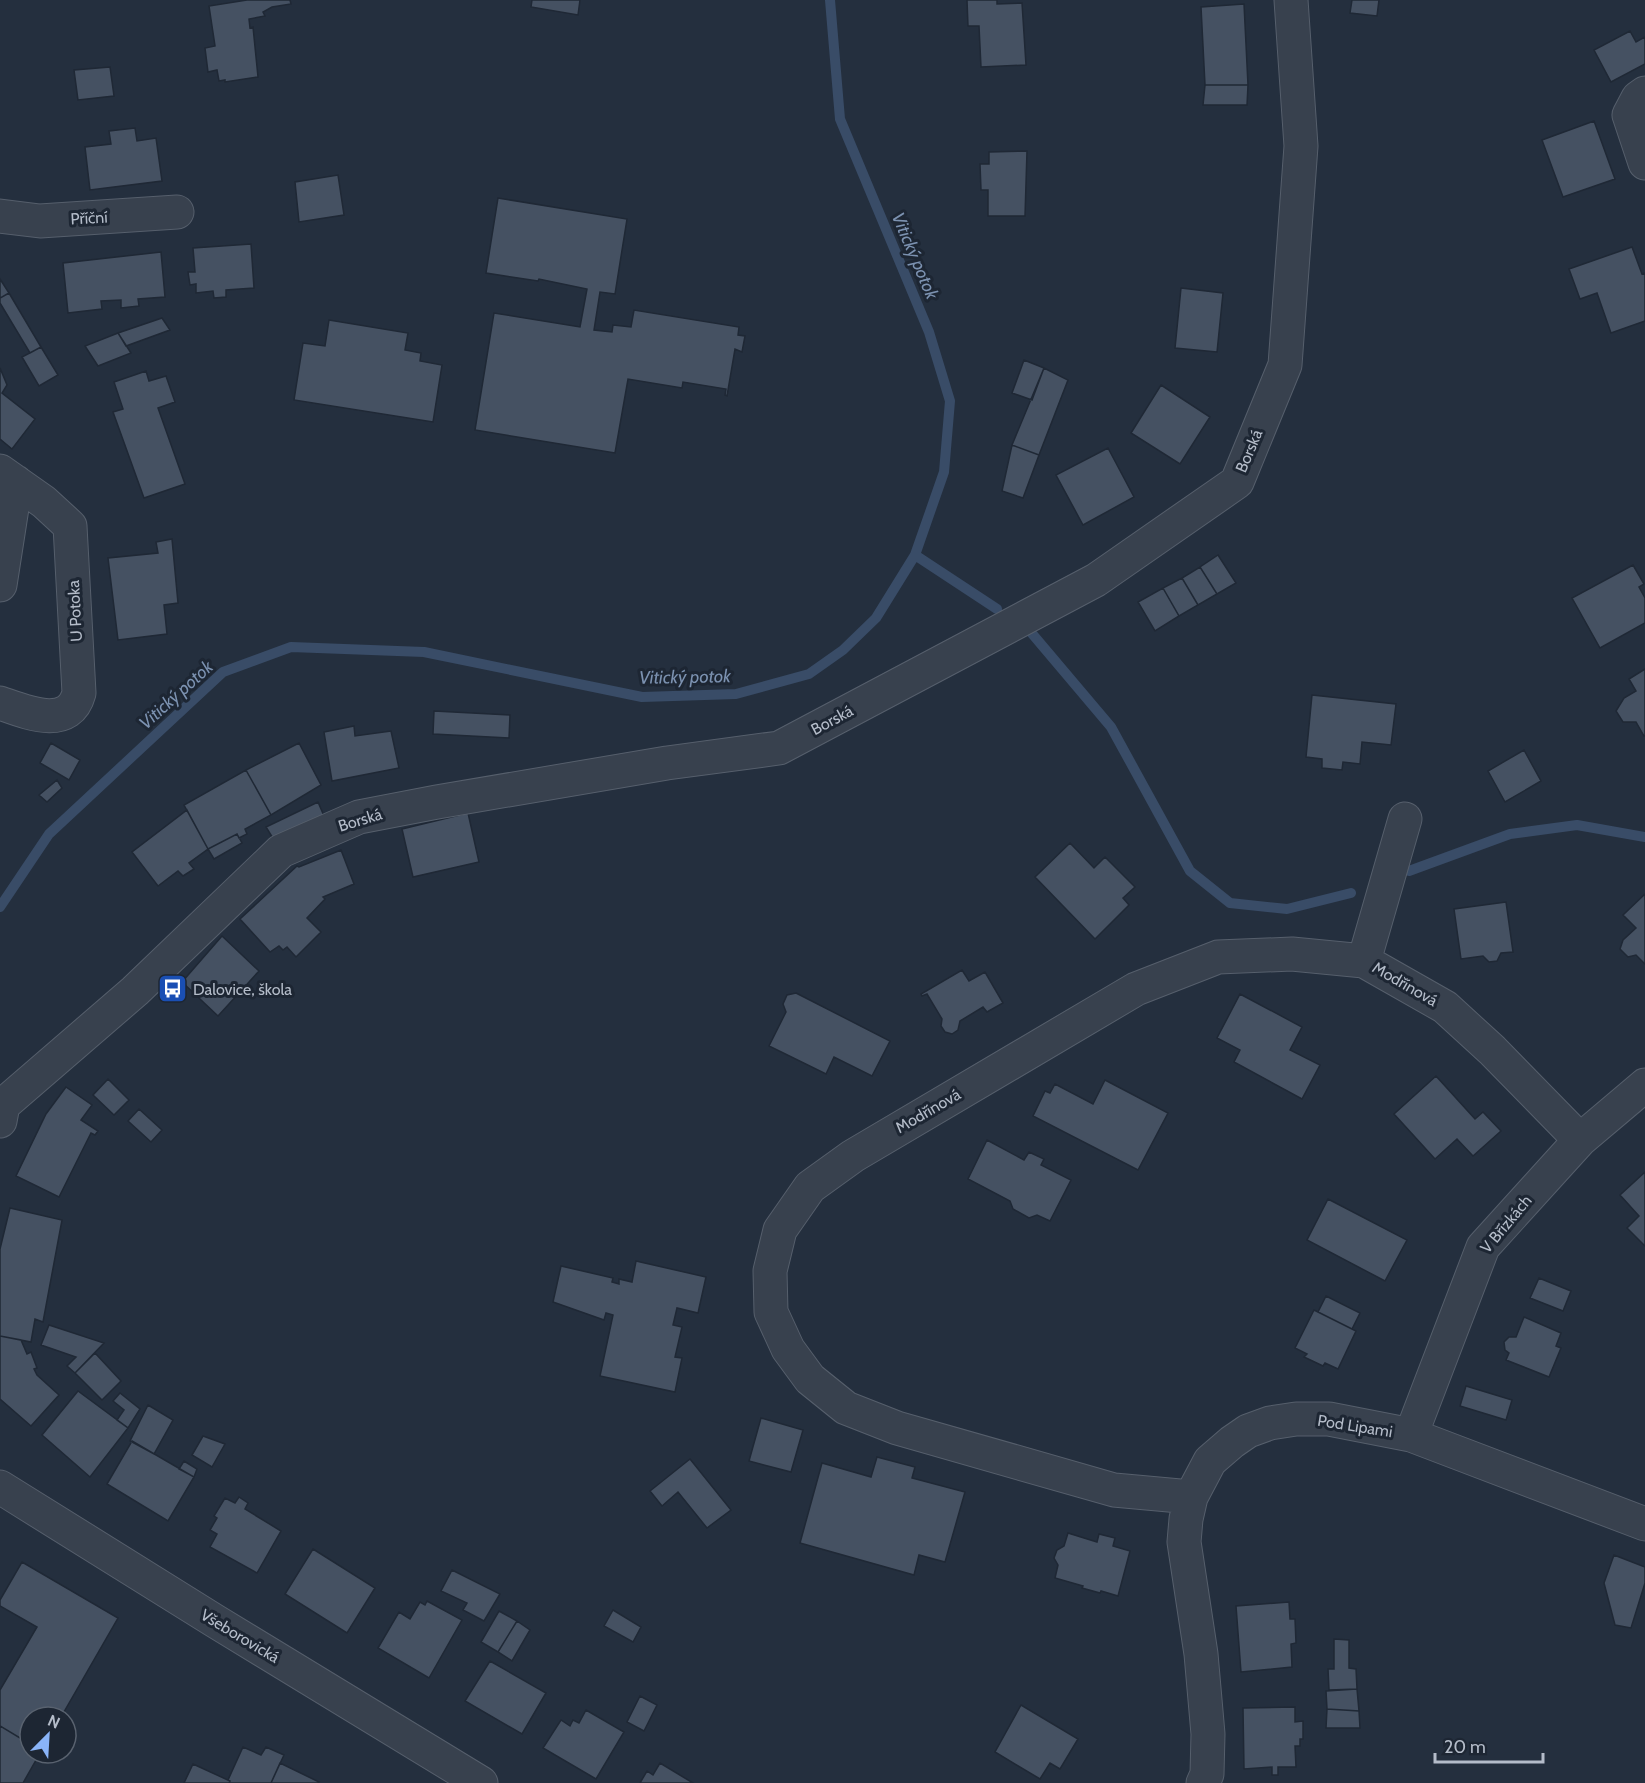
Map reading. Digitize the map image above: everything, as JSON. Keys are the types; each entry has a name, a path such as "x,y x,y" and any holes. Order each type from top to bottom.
{"street":[{"name":"Borská","path":"0,1121 3,1105 135,991 281,851 359,817 644,767 779,748 1096,580 1237,482 1285,365 1301,146 1291,0"},
{"path":"1645,93 1638,98 1629,116 1645,163"},
{"name":"Příční","path":"0,216 40,221 177,212"},
{"path":"0,585 8,477"},
{"name":"U Potoka","path":"0,703 40,716 64,714 76,704 79,693 70,526 44,502 8,477"},
{"path":"1364,961 1405,819"},
{"name":"Modřínová","path":"1191,1497 1114,1490 897,1428 846,1408 810,1379 788,1349 771,1312 770,1270 780,1230 810,1187 853,1155 1136,989 1218,957 1292,954 1364,961 1446,1007 1492,1050 1580,1140"},
{"name":"V Břízkách","path":"1411,1435 1483,1247 1580,1140 1644,1086"},
{"name":"Pod Lipami","path":"1203,1783 1207,1774 1208,1734 1200,1654 1184,1542 1186,1519 1191,1497 1210,1461 1248,1431 1270,1423 1296,1419 1329,1419 1411,1435 1645,1524"},
{"name":"Všeborovická","path":"0,1487 214,1621 482,1783"}],"building":[{"path":"247,0 290,0 291,4 272,7 263,12 265,16 249,19 250,28 253,27 258,77 219,81 217,70 208,72 205,48 215,46 209,6"},
{"path":"532,0 580,0 578,15 531,7"},
{"path":"967,0 997,0 997,4 1022,3 1026,65 981,67 979,26 968,26"},
{"path":"1352,0 1379,0 1377,16 1350,13"},
{"path":"1244,4 1248,85 1205,85 1201,7"},
{"path":"1630,31 1636,42 1645,37 1645,64 1611,82 1594,50"},
{"path":"110,67 114,96 78,100 74,70"},
{"path":"1205,85 1248,85 1247,105 1203,105"},
{"path":"1594,121 1615,179 1563,197 1542,140"},
{"path":"135,128 137,141 156,138 162,181 90,190 85,147 111,144 109,131"},
{"path":"1027,151 1025,216 988,216 988,190 981,190 980,164 989,164 989,152"},
{"path":"338,175 344,215 299,222 295,182"},
{"path":"498,198 627,219 615,294 600,292 594,330 612,332 613,325 631,327 634,310 739,327 738,335 745,336 742,352 735,349 727,396 725,395 726,389 683,382 682,388 628,379 615,453 475,430 494,313 580,327 587,289 539,279 538,281 486,273"},
{"path":"251,244 254,288 226,290 226,297 214,298 213,291 196,293 196,284 190,285 188,272 195,272 193,248"},
{"path":"1632,247 1642,274 1645,273 1645,321 1611,333 1597,293 1580,299 1569,269"},
{"path":"161,252 165,297 138,299 139,306 121,308 121,300 101,301 102,309 68,313 63,263"},
{"path":"0,279 9,293 0,298"},
{"path":"1181,288 1223,293 1217,352 1175,348"},
{"path":"9,293 41,347 30,353 0,303 0,298"},
{"path":"162,318 170,330 126,346 118,333"},
{"path":"329,320 408,333 405,350 421,353 420,361 442,365 433,422 294,400 303,343 325,346"},
{"path":"118,333 131,353 98,366 85,346"},
{"path":"41,347 58,375 39,386 22,357"},
{"path":"1024,360 1044,368 1032,400 1012,393"},
{"path":"0,368 7,385 2,393 35,419 12,449 0,439"},
{"path":"1044,368 1068,380 1039,455 1012,445"},
{"path":"146,371 149,381 166,376 175,402 158,408 185,484 144,498 113,412 123,409 114,382"},
{"path":"1161,385 1210,417 1180,464 1131,433"},
{"path":"1012,445 1039,455 1023,498 1002,491"},
{"path":"1108,448 1134,497 1083,525 1056,475"},
{"path":"172,539 178,603 164,605 167,634 118,640 108,558 158,553 156,542"},
{"path":"1218,555 1236,583 1217,594 1200,567"},
{"path":"1633,565 1644,584 1639,587 1645,598 1645,623 1600,648 1572,598"},
{"path":"1200,567 1217,594 1198,605 1182,578"},
{"path":"1182,578 1198,605 1179,616 1163,588"},
{"path":"1163,588 1179,616 1155,631 1138,602"},
{"path":"1645,669 1644,736 1636,722 1623,722 1616,711 1624,698 1636,691 1629,679"},
{"path":"1312,695 1396,704 1391,745 1362,742 1360,764 1343,762 1342,770 1322,768 1322,759 1306,757"},
{"path":"434,711 510,715 509,738 433,734"},
{"path":"354,726 355,736 391,731 399,768 332,781 324,732"},
{"path":"51,743 80,760 69,780 40,763"},
{"path":"299,743 321,785 271,815 246,770"},
{"path":"1524,750 1541,781 1505,802 1488,771"},
{"path":"246,770 271,815 245,829 247,834 239,838 237,834 208,849 184,805"},
{"path":"57,780 62,788 47,802 39,795"},
{"path":"318,802 324,816 274,840 266,827"},
{"path":"187,810 208,849 189,863 194,869 183,876 178,871 158,886 132,852"},
{"path":"468,813 479,862 413,877 402,829"},
{"path":"237,834 242,843 214,859 208,849"},
{"path":"1070,843 1094,868 1105,857 1135,887 1123,898 1129,905 1095,939 1035,877"},
{"path":"341,850 354,884 323,897 325,899 307,918 321,932 296,957 287,947 283,950 279,946 270,952 240,919 297,866"},
{"path":"1645,894 1645,964 1636,955 1628,957 1620,949 1623,940 1636,928 1623,915"},
{"path":"1506,902 1513,952 1501,953 1497,961 1489,962 1483,956 1461,959 1454,909"},
{"path":"222,936 259,971 218,1016 182,982"},
{"path":"962,970 969,981 985,972 1003,1003 987,1012 983,1007 960,1021 958,1030 952,1034 945,1032 941,1026 942,1019 927,994 922,996 921,994"},
{"path":"796,993 890,1041 872,1076 834,1057 826,1074 769,1046 786,1012 783,1004 787,995"},
{"path":"1240,994 1302,1027 1290,1050 1320,1065 1302,1099 1234,1062 1240,1050 1217,1038"},
{"path":"1436,1076 1475,1119 1483,1112 1501,1131 1473,1156 1457,1139 1435,1159 1394,1114"},
{"path":"108,1079 129,1100 114,1115 93,1095"},
{"path":"1105,1080 1168,1113 1138,1170 1033,1116 1045,1091 1050,1093 1055,1084 1093,1104"},
{"path":"66,1087 92,1105 81,1120 98,1131 95,1135 91,1133 59,1197 16,1176 46,1114"},
{"path":"139,1109 162,1130 151,1142 128,1121"},
{"path":"987,1140 1024,1160 1029,1152 1044,1159 1041,1165 1071,1180 1050,1221 1037,1215 1029,1218 1013,1209 1010,1201 968,1179"},
{"path":"1645,1172 1645,1246 1627,1228 1639,1216 1620,1195"},
{"path":"1328,1199 1407,1240 1385,1281 1307,1240"},
{"path":"10,1208 62,1220 43,1322 35,1319 31,1342 0,1336 0,1249"},
{"path":"636,1261 706,1277 698,1313 677,1308 673,1325 682,1327 675,1357 682,1358 675,1392 600,1376 613,1315 606,1313 604,1320 553,1302 561,1266 613,1278 612,1282 619,1284 619,1279 632,1282"},
{"path":"1539,1278 1571,1291 1563,1311 1530,1298"},
{"path":"1326,1296 1360,1313 1352,1329 1318,1312"},
{"path":"1314,1310 1356,1331 1338,1369 1325,1363 1323,1366 1304,1357 1307,1354 1295,1348"},
{"path":"1524,1317 1561,1333 1556,1346 1561,1348 1549,1377 1506,1360 1509,1353 1505,1350 1504,1342 1509,1337 1516,1337"},
{"path":"49,1325 104,1343 75,1373 67,1366 76,1357 41,1345"},
{"path":"0,1336 21,1340 27,1354 31,1352 37,1375 59,1395 31,1426 0,1399"},
{"path":"95,1353 121,1381 102,1400 75,1373"},
{"path":"1466,1386 1512,1400 1506,1420 1460,1406"},
{"path":"78,1391 128,1428 90,1477 42,1435"},
{"path":"120,1393 140,1409 128,1428 117,1420 124,1410 113,1401"},
{"path":"148,1405 173,1420 154,1454 130,1441"},
{"path":"761,1418 803,1430 791,1472 749,1461"},
{"path":"203,1436 225,1444 212,1467 192,1455"},
{"path":"132,1441 194,1477 168,1521 107,1484"},
{"path":"877,1457 915,1467 912,1478 965,1492 945,1562 919,1555 914,1575 800,1543 822,1463 871,1477"},
{"path":"690,1459 731,1510 707,1528 678,1492 662,1506 650,1491"},
{"path":"184,1461 197,1469 194,1477 179,1469"},
{"path":"239,1497 248,1503 245,1509 281,1531 257,1573 210,1547 217,1534 210,1530 217,1518 214,1516 225,1498 235,1503"},
{"path":"1068,1533 1097,1542 1099,1534 1115,1538 1113,1546 1130,1551 1118,1596 1082,1588 1083,1586 1055,1578 1058,1565 1054,1558 1057,1550 1064,1546"},
{"path":"313,1549 375,1588 347,1633 285,1594"},
{"path":"1614,1555 1645,1567 1645,1583 1631,1628 1615,1625 1604,1583"},
{"path":"22,1562 118,1618 68,1705 18,1705 18,1737 0,1726 0,1690 37,1627 0,1606 0,1600"},
{"path":"452,1570 500,1594 484,1621 463,1610 467,1603 441,1591"},
{"path":"427,1601 462,1620 429,1678 378,1648 399,1612 410,1619 420,1602 425,1605"},
{"path":"1289,1602 1290,1619 1295,1619 1296,1643 1291,1644 1292,1667 1241,1672 1236,1606"},
{"path":"613,1610 641,1627 633,1642 604,1626"},
{"path":"499,1611 517,1621 498,1652 481,1642"},
{"path":"517,1621 530,1630 512,1661 498,1652"},
{"path":"1334,1639 1349,1640 1349,1668 1356,1669 1357,1689 1329,1690 1328,1669 1334,1669"},
{"path":"490,1661 546,1693 522,1734 465,1701"},
{"path":"1357,1689 1359,1711 1327,1709 1326,1691"},
{"path":"640,1696 657,1705 644,1731 627,1722"},
{"path":"1021,1705 1078,1739 1060,1769 1050,1763 1040,1779 995,1752"},
{"path":"1295,1707 1295,1722 1303,1721 1303,1739 1300,1739 1300,1746 1295,1746 1296,1767 1278,1767 1278,1775 1272,1775 1272,1767 1244,1769 1243,1708"},
{"path":"1327,1709 1359,1711 1360,1728 1326,1728"},
{"path":"586,1710 624,1732 596,1779 543,1748 561,1720 570,1726 573,1720 579,1723"},
{"path":"0,1726 18,1737 18,1765 33,1765 23,1783 0,1783"},
{"path":"243,1747 261,1755 266,1747 284,1755 271,1783 229,1783 228,1780"},
{"path":"280,1763 319,1782 271,1783"},
{"path":"660,1763 693,1783 640,1783 647,1771 653,1775"},
{"path":"193,1764 230,1781 229,1783 184,1783"}],"waterway":[{"name":"Vitický potok","path":"0,907 49,834 223,672 291,647 424,652 642,697 736,694 809,674 843,650 876,618 915,555 944,472 950,401 929,332 840,119 830,0"},
{"path":"915,555 997,609"},
{"path":"1029,630 1111,727 1190,871 1230,903 1287,909 1351,893"},
{"path":"1409,871 1510,834 1577,825 1645,837"}],"place":[{"name":"Dalovice, škola","path":"172,989"}]}
